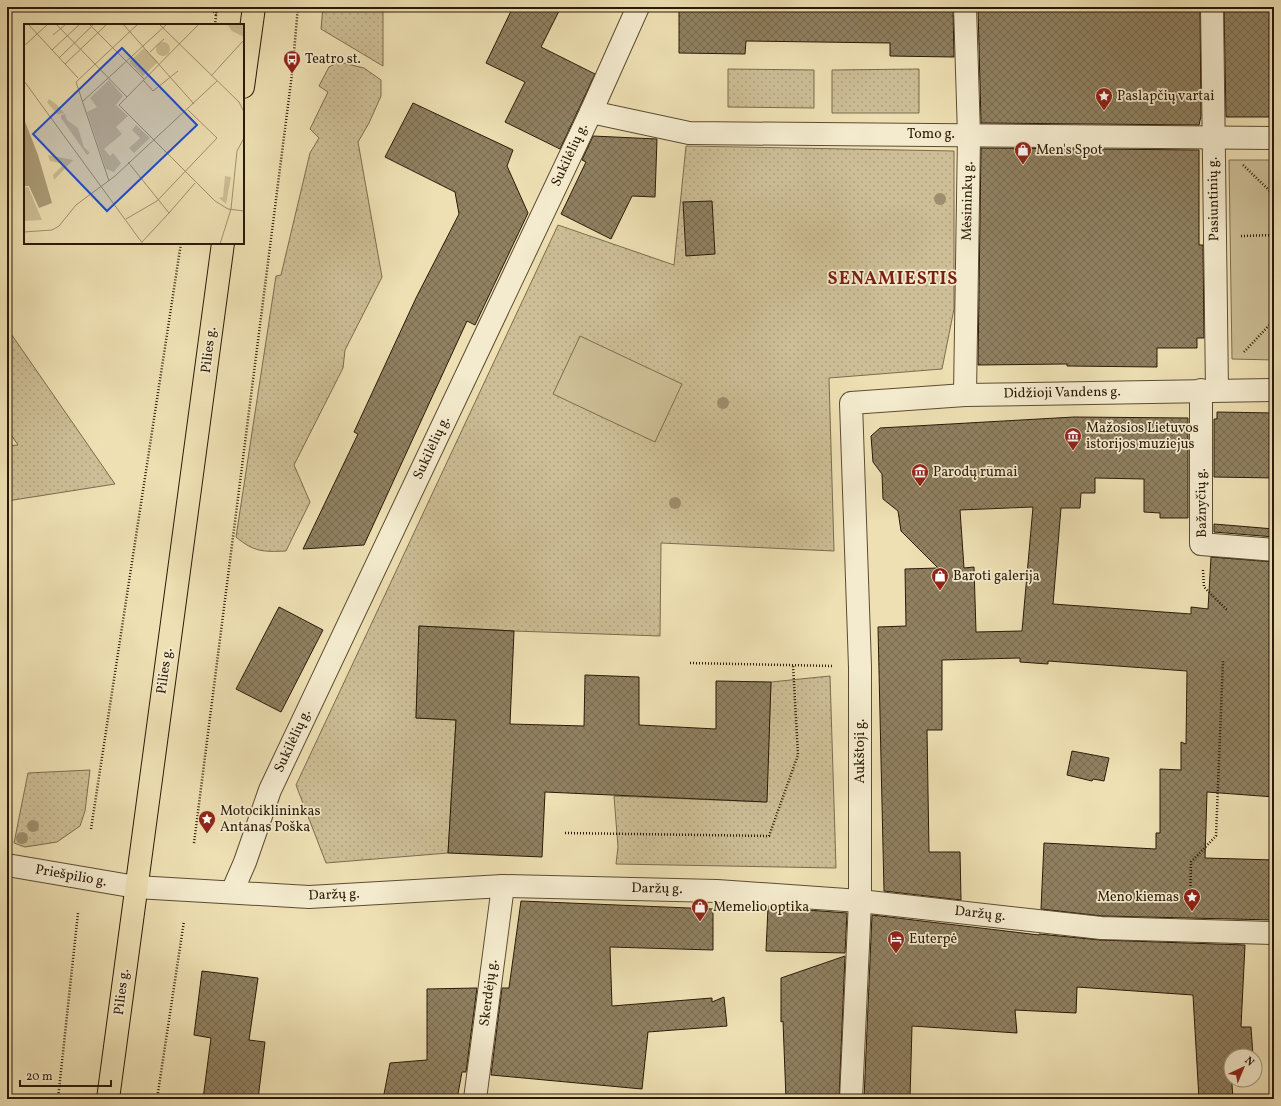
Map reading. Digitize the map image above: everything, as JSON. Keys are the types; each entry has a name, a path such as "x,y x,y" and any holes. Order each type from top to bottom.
{"main road":[{"path":"244,80 254,7"},
{"name":"Pilies g.","path":"108,1099 223,244"}],"street":[{"name":"Sukilėlių g.","path":"232,892 245,862 270,790 591,112 638,7"},
{"name":"Mėsininkų g.","path":"965,7 969,135 965,395"},
{"name":"Pasiuntinių g.","path":"1209,390 1215,236 1212,7"},
{"name":"Tomo g.","path":"591,112 689,133 1274,138"},
{"name":"Bažnyčių g.","path":"1209,390 1201,544 1274,550"},
{"name":"Didžioji Vandens g.","path":"851,403 965,395 1274,390"},
{"name":"Aukštoji g.","path":"851,403 860,667 860,901 852,1099"},
{"name":"Priešpilio g.","path":"7,865 136,887"},
{"name":"Daržų g.","path":"136,887 309,897 503,886 717,891 860,901 1101,928 1274,934"},
{"name":"Skerdėjų g.","path":"475,1099 503,886"}],"path":[{"path":"210,7 216,16"},
{"path":"215,24 218,7"},
{"path":"194,843 292,74 298,7"},
{"path":"1215,236 1274,235"},
{"path":"90,829 182,244"},
{"path":"1201,544 1204,587 1227,610"},
{"path":"1189,931 1191,862 1216,836 1223,661"},
{"path":"690,663 860,667"},
{"path":"565,833 769,836 798,755 793,665"},
{"path":"58,1099 78,913"},
{"path":"157,1099 184,921"}],"shaded area":[{"path":"323,7 383,7 383,66 321,29"},
{"path":"339,62 364,68 381,80 381,96 369,123 358,142 382,277 345,350 343,368 294,465 310,502 286,551 265,551 248,546 236,537 276,276 281,275 310,153 319,138 310,129 328,92 319,86 329,67"},
{"path":"728,69 814,70 814,108 728,107"},
{"path":"919,69 919,113 832,113 832,70"},
{"path":"686,146 954,151 954,309 942,369 829,378 834,551 661,543 660,636 419,626 416,718 456,720 448,853 326,863 296,785 558,225 674,265"},
{"path":"1229,160 1274,160 1274,360 1232,359"},
{"path":"7,328 115,484 7,501 7,446 18,445 7,429"},
{"path":"580,336 682,384 655,442 553,394"},
{"path":"830,676 836,868 616,864 618,847 614,796 766,802 771,682"},
{"path":"90,770 85,811 80,826 57,842 25,847 14,843 28,773"}],"building":[{"path":"513,7 561,7 541,47 595,74 560,149 505,122 525,82 486,63"},
{"path":"679,7 953,7 954,57 890,56 890,43 746,41 745,54 679,53"},
{"path":"978,7 1200,7 1201,116 1199,125 981,123"},
{"path":"1224,7 1274,7 1274,117 1226,117"},
{"path":"413,103 513,150 507,166 528,213 475,325 467,321 364,545 303,549 358,434 354,432 416,298 459,214 455,192 385,157"},
{"path":"593,136 657,139 655,197 632,196 611,239 561,214 586,162 582,160"},
{"path":"981,148 1199,150 1199,245 1203,245 1204,338 1197,338 1197,348 1157,348 1157,367 1067,366 1067,364 978,365"},
{"path":"712,201 715,254 686,256 683,202"},
{"path":"1217,412 1274,413 1274,478 1214,477 1214,419 1217,419"},
{"path":"1074,417 1188,418 1188,518 1160,518 1160,513 1144,512 1144,479 1095,478 1095,493 1081,493 1080,508 1061,508 1053,604 1191,614 1191,607 1208,609 1211,557 1274,562 1274,705 1270,750 1274,751 1274,797 1207,792 1205,858 1274,860 1274,920 1102,916 1041,909 1044,843 1156,849 1156,833 1160,833 1160,769 1181,770 1181,742 1186,744 1187,671 1048,661 1048,664 1020,662 1020,658 942,660 942,730 927,730 929,852 960,852 961,900 884,891 878,627 906,626 905,569 938,568 901,531 898,511 883,499 882,474 873,462 871,436 880,428","holes":["1033,507 1022,631 976,632 974,567 964,568 960,510"]},
{"path":"1214,524 1274,529 1274,537 1214,532"},
{"path":"279,607 323,630 281,712 236,689"},
{"path":"419,626 514,631 510,724 584,726 585,675 639,677 639,725 716,729 716,681 771,682 767,802 545,792 542,857 448,853 456,720 416,718"},
{"path":"1072,751 1109,758 1104,781 1093,779 1092,781 1067,775"},
{"path":"521,901 713,909 713,950 610,947 612,1006 712,998 712,1002 724,997 727,1026 648,1032 642,1089 491,1075 502,988 509,988"},
{"path":"768,907 847,913 845,953 766,951"},
{"path":"872,915 1039,935 1100,940 1245,945 1241,1027 1251,1027 1252,1048 1223,1048 1223,1088 1232,1088 1233,1099 1199,1099 1193,995 1077,987 1076,1013 1015,1010 1017,1033 912,1026 910,1099 864,1099"},
{"path":"845,956 839,1099 786,1099 783,1021 781,1022 781,978"},
{"path":"202,971 258,978 249,1040 265,1042 258,1099 203,1099 211,1038 194,1035"},
{"path":"477,988 466,1072 462,1072 457,1099 383,1099 390,1063 427,1060 427,989"}],"place":[{"name":"Teatro st.","path":"292,74"},
{"name":"Paslapčių vartai","path":"1104,111"},
{"name":"Men's Spot","path":"1023,165"},
{"name":"Mažosios Lietuvos istorijos muziejus","path":"1073,451"},
{"name":"Parodų rūmai","path":"920,487"},
{"name":"Baroti galerija","path":"940,591"},
{"name":"Motociklininkas Antanas Poška","path":"207,834"},
{"name":"Meno kiemas","path":"1192,912"},
{"name":"Memelio optika","path":"700,922"},
{"name":"Euterpė","path":"896,954"}],"district":[{"name":"SENAMIESTIS","path":"893,279"}]}
